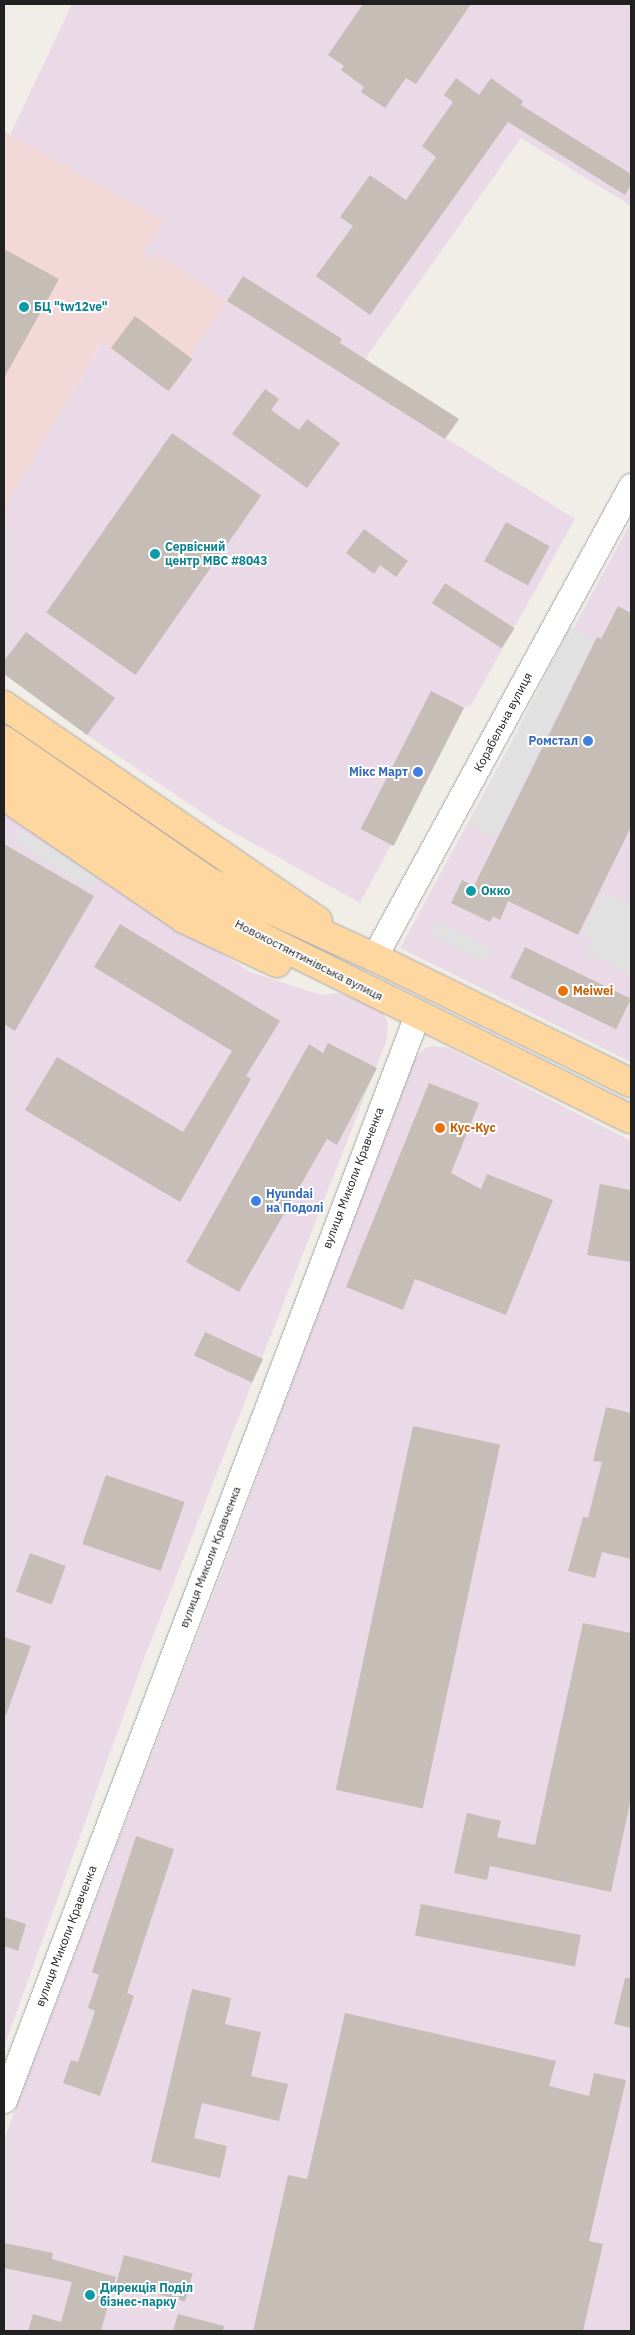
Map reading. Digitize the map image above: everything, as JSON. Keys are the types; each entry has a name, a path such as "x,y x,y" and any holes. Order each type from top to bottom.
{"main road":[{"path":"4,705 305,911 344,943"},
{"name":"Новокостянтинівська вулиця","path":"8,753 210,882 344,943 631,1083"},
{"name":"Новокостянтинівська вулиця","path":"8,753 194,899 335,975 631,1119"},
{"path":"4,796 184,919 261,957 306,972 335,975"}],"street":[{"name":"Корабельна вулиця","path":"374,958 631,486"},
{"name":"вулиця Миколи Кравченка","path":"4,2100 417,1014"}],"shaded area":[{"path":"72,4 631,4 631,206 521,138 365,359 327,364 575,519 471,705 464,708 360,903 222,826 87,735 4,674 4,528 9,500 102,342 169,391 193,359 190,356 227,301 157,252 151,260 142,253 165,221 10,135"},
{"path":"4,131 165,221 142,253 157,252 227,301 190,356 193,359 169,392 101,343 9,500 4,528"},
{"path":"631,522 631,1062 400,948"},
{"path":"570,627 595,640 494,838 469,825"},
{"path":"4,812 250,972 321,995 337,993 369,1002 382,1010 388,1024 386,1042 145,1656 4,2047"},
{"path":"21,829 98,877 90,890 13,842"},
{"path":"604,891 631,905 631,975 587,953 593,940 582,935"},
{"path":"436,920 492,949 485,962 429,933"},
{"path":"434,1046 449,1048 631,1141 631,2331 4,2331 4,2139 225,1564 411,1063 425,1048"}],"building":[{"path":"363,4 471,4 416,84 406,78 385,108 361,92 364,87 341,70 344,66 328,55"},
{"path":"456,78 479,95 491,78 523,101 521,105 631,174 631,185 625,195 508,122 370,315 316,276 353,226 340,217 370,175 406,200 436,157 422,146 453,102 444,95"},
{"name":"БЦ \"tw12ve\"","path":"4,249 59,279 4,378"},
{"path":"243,276 342,339 340,343 459,419 445,439 227,301"},
{"path":"135,316 193,359 168,391 111,348"},
{"path":"265,389 279,399 271,410 299,430 307,419 340,443 307,488 232,434"},
{"name":"Сервісний центр МВС #8043","path":"172,433 261,496 136,675 46,612"},
{"path":"506,522 550,546 528,586 484,561"},
{"path":"364,529 408,561 396,577 380,565 374,574 346,553"},
{"path":"445,583 515,628 502,648 432,603"},
{"name":"Ромстал","path":"618,606 631,613 631,827 578,935 508,901 500,920 493,916 490,922 451,903 462,880 474,886 597,637 601,639"},
{"path":"26,632 115,698 87,735 4,674 4,661"},
{"path":"431,691 464,708 394,846 361,829"},
{"path":"4,844 94,896 15,1031 4,1024"},
{"path":"120,924 280,1021 246,1076 251,1079 180,1202 25,1110 57,1057 183,1132 232,1051 94,967"},
{"path":"525,947 631,999 616,1029 510,978"},
{"name":"Hyundai на Подолі","path":"328,1043 377,1068 337,1145 327,1139 239,1292 186,1262 309,1044 323,1053"},
{"path":"429,1083 479,1103 451,1173 481,1189 487,1174 553,1200 506,1315 415,1279 403,1310 346,1287"},
{"path":"600,1184 631,1190 631,1262 587,1255"},
{"path":"205,1332 263,1359 252,1383 194,1356"},
{"path":"606,1407 631,1413 631,1559 602,1552 595,1578 568,1571 583,1517 588,1518 602,1462 593,1461"},
{"path":"413,1426 500,1445 423,1808 336,1790"},
{"path":"106,1475 184,1502 161,1571 82,1544"},
{"path":"30,1553 66,1566 52,1605 16,1592"},
{"path":"583,1623 631,1633 631,1798 611,1892 490,1866 487,1880 454,1873 467,1813 501,1821 497,1837 535,1845"},
{"path":"4,1637 31,1646 6,1715 4,1715"},
{"path":"136,1836 174,1849 127,1993 134,1996 100,2096 63,2083 71,2060 78,2062 95,2011 88,2008 99,1975 92,1972"},
{"path":"421,1904 581,1935 575,1967 415,1935"},
{"path":"4,1917 26,1924 18,1951 4,1946"},
{"path":"625,1978 631,1978 631,2028 614,2024"},
{"path":"192,1989 231,1998 225,2024 261,2032 251,2076 288,2084 279,2121 202,2103 194,2138 227,2146 220,2178 151,2162"},
{"path":"345,2013 556,2061 549,2086 589,2096 594,2073 626,2080 589,2241 603,2244 583,2331 253,2331 288,2175 307,2179"},
{"name":"Дирекція Поділ бізнес-парку","path":"4,2243 53,2253 52,2259 116,2277 101,2331 28,2331 33,2314 61,2322 72,2282 4,2268"},
{"path":"124,2255 193,2273 185,2301 116,2283"},
{"name":"Дирекція Поділ бізнес-парку","path":"178,2314 224,2326 223,2331 173,2331"}],"place":[{"name":"БЦ \"tw12ve\"","path":"24,307"},
{"name":"Сервісний центр МВС #8043","path":"155,554"},
{"name":"Ромстал","path":"588,741"},
{"name":"Мікс Март","path":"418,772"},
{"name":"Окко","path":"471,891"},
{"name":"Meiwei","path":"563,991"},
{"name":"Кус-Кус","path":"440,1128"},
{"name":"Hyundai на Подолі","path":"256,1201"},
{"name":"Дирекція Поділ бізнес-парку","path":"90,2295"}]}
